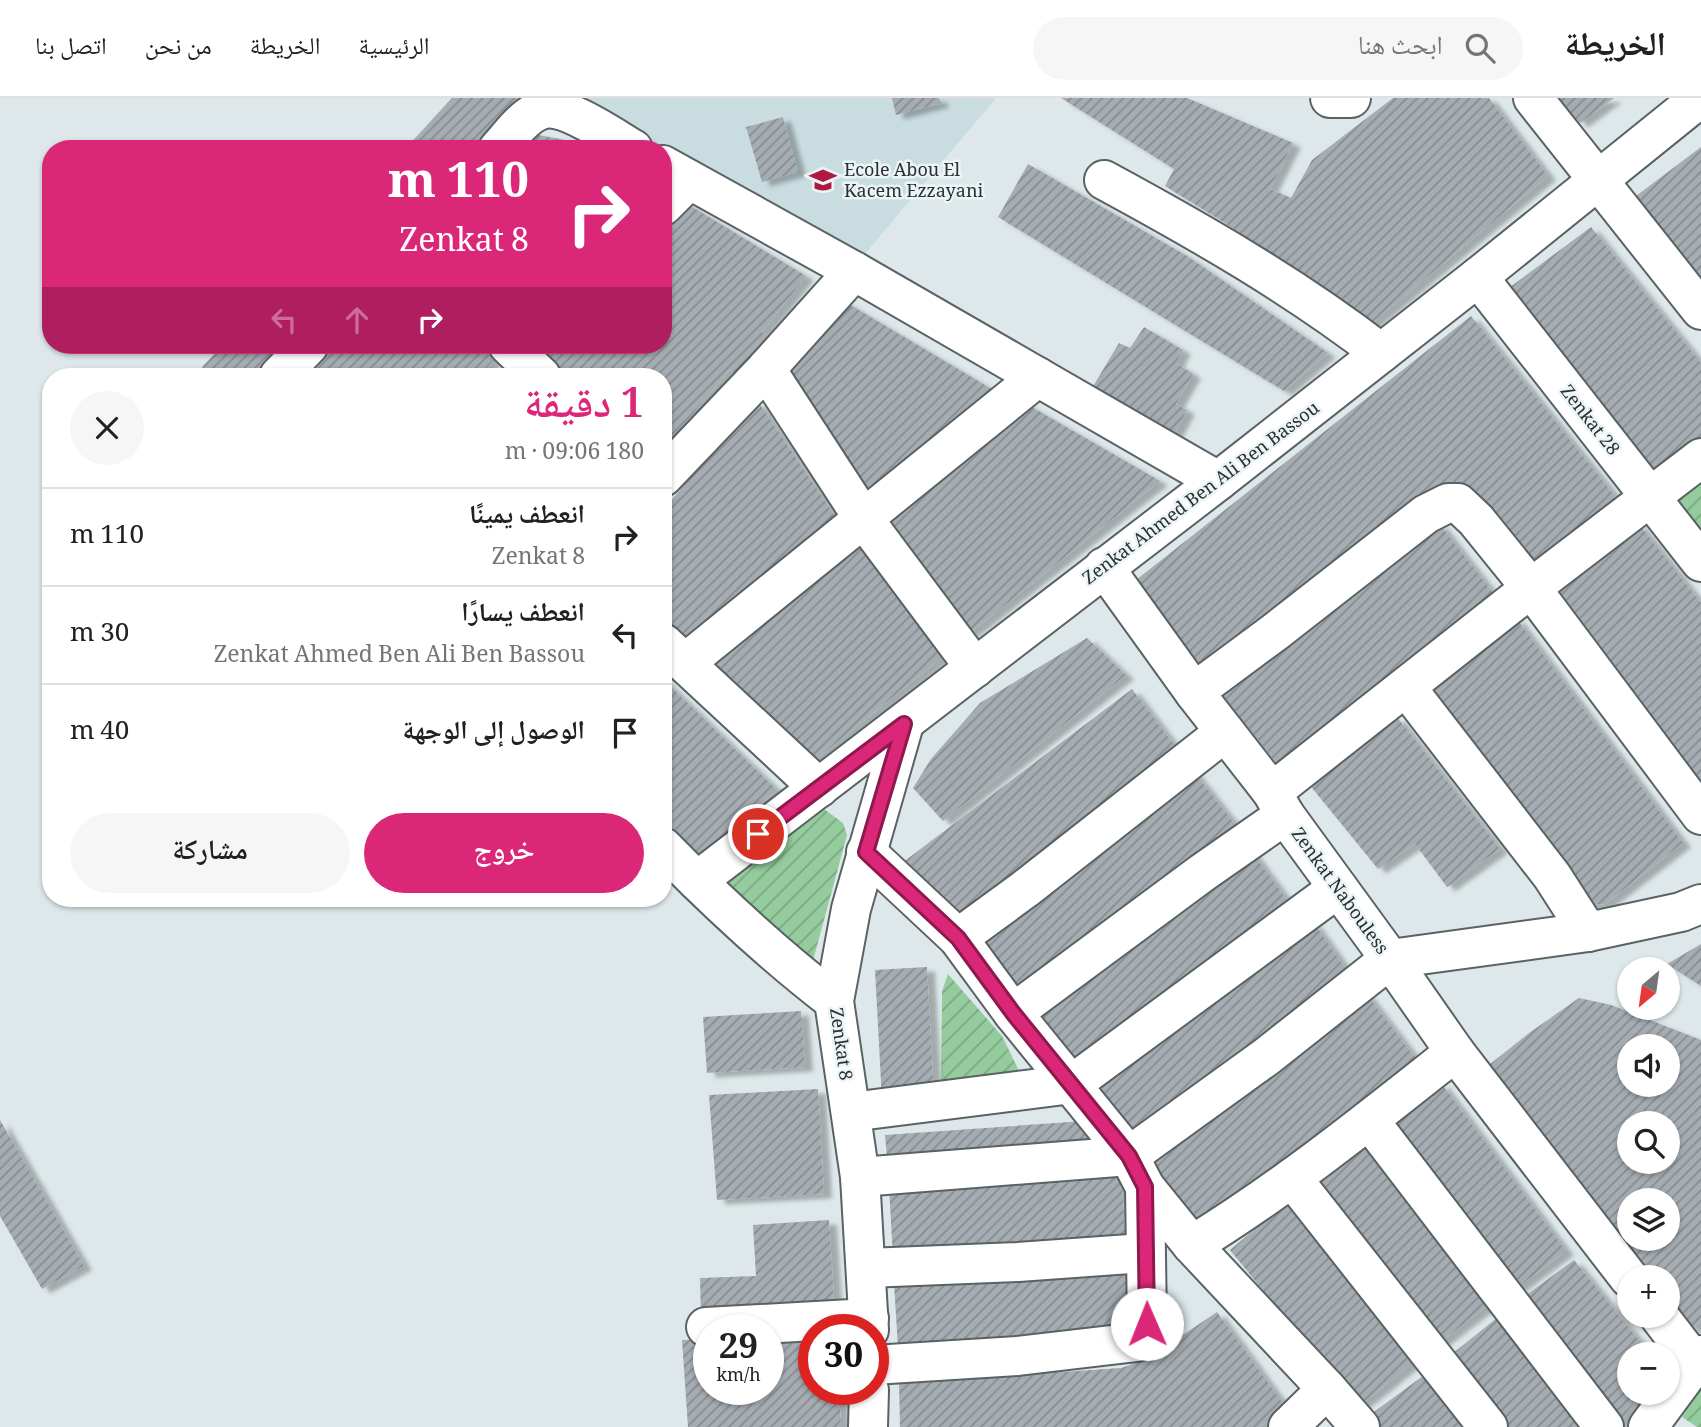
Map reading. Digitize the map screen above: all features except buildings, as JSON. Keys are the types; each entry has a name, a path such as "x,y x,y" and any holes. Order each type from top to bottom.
{"street":[{"path":"1330,98 1350,98"},
{"path":"1533,98 1701,310"},
{"name":"Zenkat Ahmed Ben Ali Ben Bassou","path":"697,881 1218,481 1700,98"},
{"path":"507,140 531,115 547,107 568,113 617,140"},
{"path":"676,172 854,271 1218,481"},
{"path":"1104,180 1198,230 1272,276 1381,353"},
{"path":"672,468 854,271"},
{"name":"Zenkat 28","path":"1478,277 1701,562"},
{"path":"287,368 300,354"},
{"path":"766,369 863,518 975,668"},
{"path":"819,788 674,653 863,518 1038,377"},
{"path":"1013,1013 1202,873 1406,687 1701,458"},
{"path":"1194,692 1426,514 1448,503 1458,503 1476,520 1531,588 1701,815"},
{"name":"Zenkat Nabouless","path":"1104,567 1390,959 1588,932 1681,912 1701,904"},
{"path":"1406,687 1552,876 1588,932"},
{"name":"Zenkat 8","path":"869,1314 860,1177 835,1002 851,909 904,724"},
{"path":"958,938 1025,889 1225,732"},
{"path":"866,852 958,938 1013,1013 1072,1084 1192,1245 1360,1427"},
{"path":"672,856 800,975 835,1002"},
{"path":"851,1112 1072,1084 1338,888"},
{"path":"860,1177 1137,1171 1266,1056 1390,959 1455,1052 1619,1265"},
{"path":"1192,1245 1292,1178 1455,1052"},
{"path":"1369,1120 1604,1427"},
{"path":"889,1364 1018,1356 1133,1344 1142,1337 1147,1324 1137,1171"},
{"path":"1292,1178 1488,1427"},
{"path":"867,1268 1018,1262 1144,1253"},
{"path":"1664,1422 1698,1359 1669,1328"},
{"path":"1287,1427 1327,1389"},
{"path":"868,1427 869,1405"}],"shaded area":[{"name":"Ecole Abou El Kacem Ezzayani","path":"578,98 996,98 859,261 672,153 672,140 650,140"}],"green space":[{"path":"1701,476 1701,545 1666,504"},
{"path":"820,806 843,823 847,835 811,968 724,888 729,877"},
{"path":"948,974 1002,1036 1022,1077 941,1090 942,991"},
{"path":"1701,1387 1701,1427 1697,1427 1682,1417"}],"place":[{"name":"Ecole Abou El Kacem Ezzayani","path":"823,180"}],"route":[{"path":"758,834 904,724 866,852 958,938 1013,1013 1129,1156 1145,1187 1147,1324"}]}
